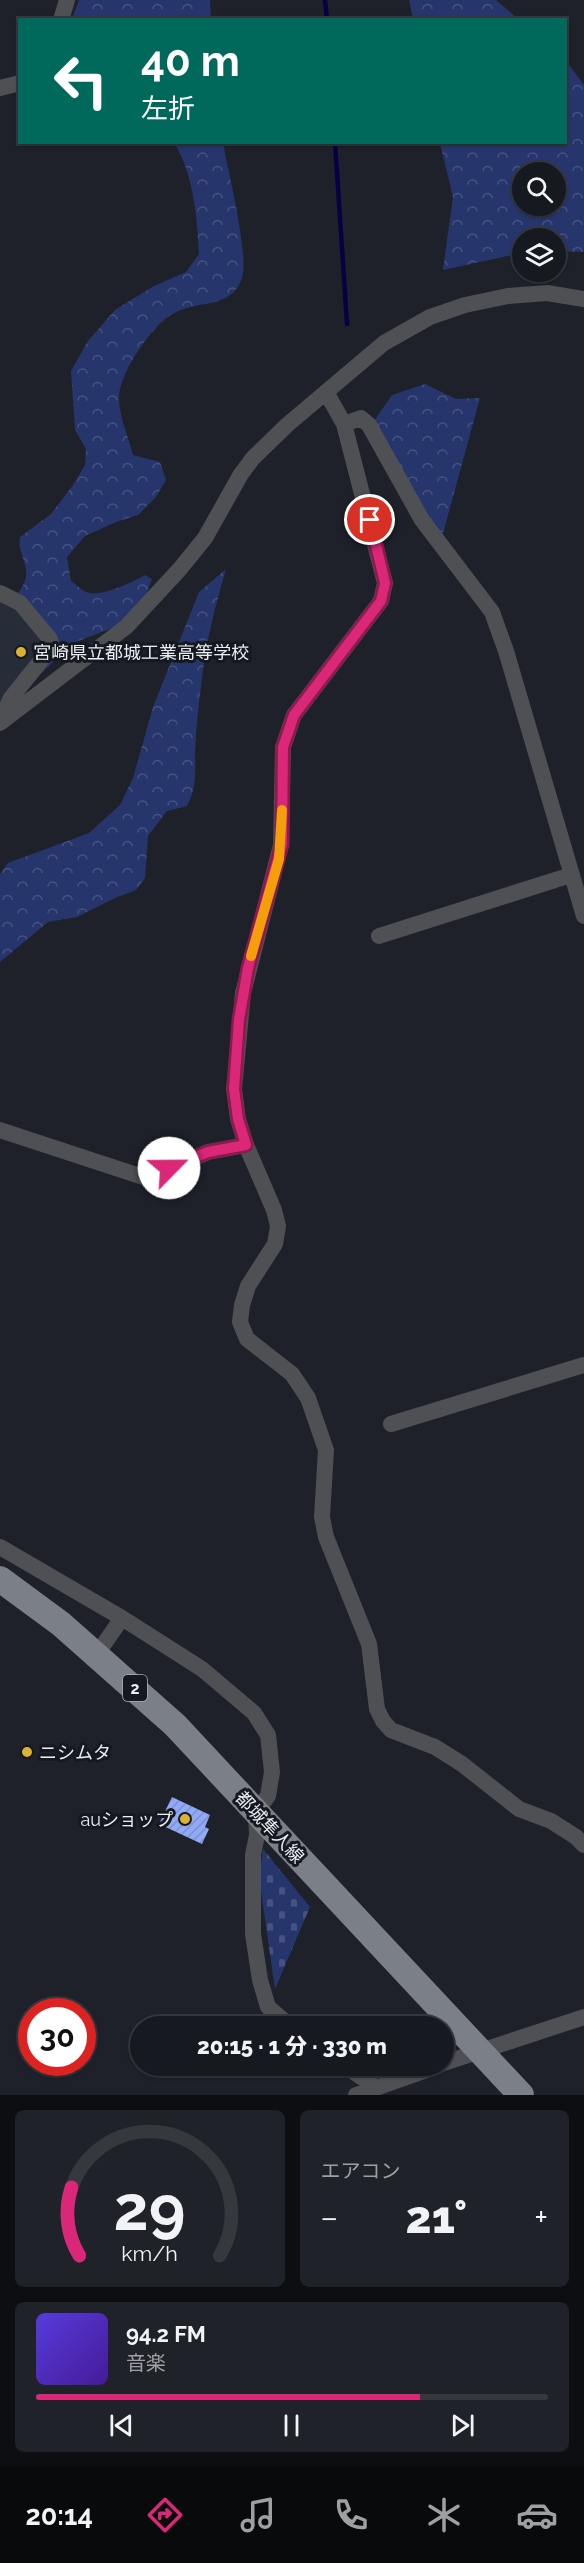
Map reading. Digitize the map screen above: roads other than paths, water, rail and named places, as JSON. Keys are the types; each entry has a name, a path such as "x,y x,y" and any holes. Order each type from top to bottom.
{"main road":[{"name":"都城隼人線","path":"0,1579 97,1654 175,1725 520,2095"}],"street":[{"path":"62,18 67,0"},
{"path":"0,88 18,84"},
{"path":"0,722 126,627 205,538 241,474 253,458 384,343 430,317 465,304 508,296 547,293 584,299"},
{"path":"326,392 344,424 382,571 384,592 381,601 294,715 283,747 282,844 248,968 239,1020 234,1089 238,1119 246,1145 274,1210 278,1226 275,1244 248,1286 240,1322 247,1339 292,1374 308,1398 326,1450 322,1517 326,1537 369,1644 377,1708 383,1721 392,1730 435,1747 462,1764 519,1809 551,1821 584,1845"},
{"path":"344,424 361,418 369,425 422,520 492,612 506,651 584,916"},
{"path":"0,593 20,603 50,639 51,645 11,698 0,722"},
{"path":"379,936 571,874"},
{"path":"0,1130 143,1177 156,1175 208,1152 246,1145"},
{"path":"391,1424 584,1365"},
{"path":"0,1547 122,1618 202,1669 254,1713 268,1735 272,1772 268,1796 256,1812 253,1912 256,1957 268,2007 278,2016"},
{"path":"97,1654 122,1618"},
{"path":"454,2059 584,2017"},
{"path":"360,2076 377,2088"},
{"path":"356,2095 410,2076"}],"waterway":[{"path":"325,0 327,18"},
{"path":"335,144 347,324"}],"place":[{"name":"宮崎県立都城工業高等学校","path":"21,652"},
{"name":"ニシムタ","path":"27,1752"},
{"name":"auショップ","path":"185,1819"}]}
